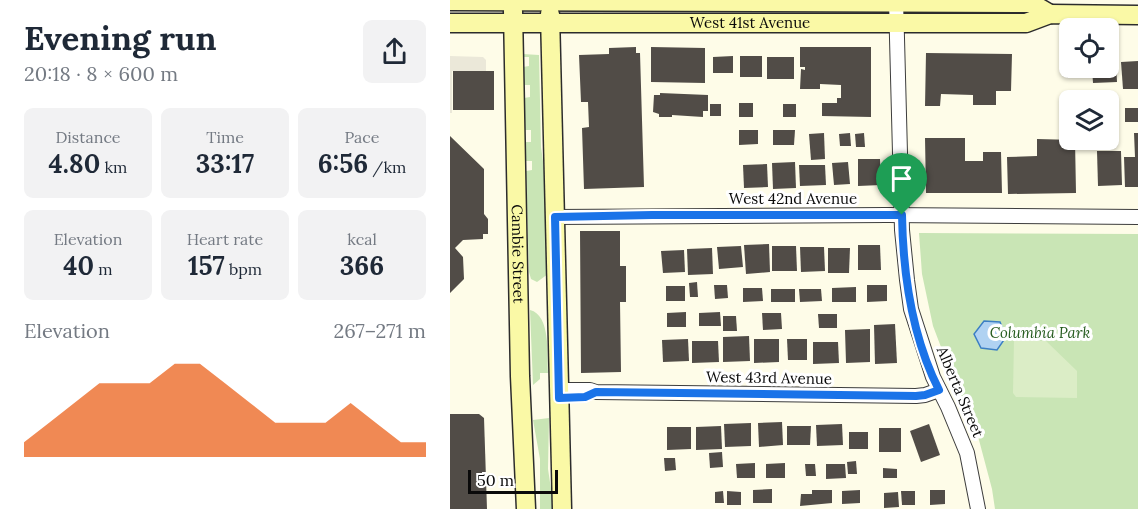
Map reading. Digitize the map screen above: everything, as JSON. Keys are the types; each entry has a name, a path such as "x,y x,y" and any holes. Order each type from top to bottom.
{"main road":[{"path":"550,0 562,509"},
{"name":"West 41st Avenue","path":"450,1 1031,3 1050,14"},
{"name":"Cambie Street","path":"513,1 521,386 526,509"},
{"name":"West 41st Avenue","path":"450,23 1026,23 1078,7 1138,15"}],"street":[{"name":"Alberta Street","path":"896,1 902,215 907,280 912,309 933,377 967,453 978,509"},
{"name":"West 42nd Avenue","path":"555,217 902,215 1138,217"},
{"name":"West 43rd Avenue","path":"559,394 585,397 596,392 916,396 939,390"}],"green space":[{"path":"523,54 539,55 541,147 547,190 548,274 537,282 531,279 529,272 526,171 532,170 532,161 525,161 525,142 531,142 531,130 524,130 524,98 530,97 530,85 523,85 523,67 529,66 529,57 522,57"},
{"name":"Columbia Park","path":"919,233 1138,234 1138,509 995,509 975,425 952,376 933,326 922,274"},
{"path":"530,310 542,319 547,337 548,373 540,373 540,379 533,385"},
{"path":"1014,340 1046,341 1077,371 1077,398 1016,397 1013,393"},
{"path":"549,418 548,469 554,509 540,509 540,459 533,420"}],"shaded area":[{"path":"450,56 483,57 486,60 486,71 452,71 452,113 450,113"}],"water":[{"path":"984,321 1000,322 1006,337 997,350 981,348 974,334"}],"building":[{"path":"636,47 636,53 640,53 644,187 584,189 582,128 589,127 588,102 581,102 579,55 609,54 609,48"},
{"path":"651,47 705,48 705,83 651,82"},
{"path":"800,47 871,47 871,117 822,116 822,103 837,103 837,98 841,98 841,85 820,84 820,89 800,89 801,69 805,70 805,67 800,67"},
{"path":"926,53 1012,54 1011,91 996,91 996,105 973,105 973,95 941,94 940,106 925,106"},
{"path":"733,56 733,73 713,73 713,57"},
{"path":"740,56 762,56 762,77 740,77"},
{"path":"767,57 794,57 794,79 767,79"},
{"path":"1138,61 1138,89 1123,89 1121,62"},
{"path":"453,71 494,71 494,110 453,110"},
{"path":"1093,78 1117,78 1117,82 1093,83"},
{"path":"660,93 708,95 708,111 703,111 703,117 672,115 672,117 659,117 659,114 653,112 654,95 660,95"},
{"path":"739,103 753,103 753,117 739,117"},
{"path":"710,104 721,104 721,116 710,116"},
{"path":"783,104 796,104 796,117 783,117"},
{"path":"1125,108 1138,108 1138,122 1125,122"},
{"path":"739,130 758,130 758,144 739,145"},
{"path":"773,130 795,130 794,145 773,145"},
{"path":"824,133 825,159 811,160 809,134"},
{"path":"850,133 851,146 840,146 839,134"},
{"path":"864,133 865,147 856,147 855,134"},
{"path":"1134,133 1138,133 1138,187 1125,187 1124,157 1135,157"},
{"path":"450,136 484,169 484,214 488,219 488,234 483,234 483,239 463,240 455,248 463,257 464,279 450,293"},
{"path":"925,138 965,138 965,161 983,161 983,152 1001,152 1002,193 926,193"},
{"path":"1037,139 1059,140 1059,150 1075,150 1076,193 1008,194 1007,157 1037,156"},
{"path":"1097,151 1121,151 1122,185 1098,186"},
{"path":"858,159 880,159 881,185 858,186"},
{"path":"795,162 796,188 773,189 772,163"},
{"path":"848,162 850,184 834,185 832,163"},
{"path":"767,164 768,187 744,188 743,165"},
{"path":"799,165 825,165 826,185 800,186"},
{"path":"580,231 620,231 620,266 626,266 626,302 620,302 621,372 581,373"},
{"path":"769,244 770,272 746,274 744,245"},
{"path":"858,245 880,245 881,270 858,270"},
{"path":"741,246 743,267 719,269 717,247"},
{"path":"772,246 796,246 797,271 772,271"},
{"path":"800,247 824,247 825,271 801,272"},
{"path":"712,248 713,274 688,275 687,249"},
{"path":"828,248 850,248 849,273 828,273"},
{"path":"684,250 685,272 663,273 661,251"},
{"path":"697,282 698,297 690,297 689,283"},
{"path":"714,285 727,285 728,298 715,299"},
{"path":"867,285 887,285 887,301 867,302"},
{"path":"666,286 685,286 685,301 666,301"},
{"path":"856,287 856,302 832,302 832,288"},
{"path":"743,288 762,288 763,301 743,302"},
{"path":"771,289 795,289 795,302 771,302"},
{"path":"799,289 821,289 822,301 800,302"},
{"path":"686,312 686,327 667,327 667,313"},
{"path":"720,312 721,326 699,326 699,313"},
{"path":"762,313 781,313 782,329 763,330"},
{"path":"818,314 837,314 837,328 819,328"},
{"path":"723,316 736,316 737,331 723,331"},
{"path":"895,324 897,363 875,364 874,325"},
{"path":"870,329 870,362 846,363 845,330"},
{"path":"749,336 750,361 723,362 723,337"},
{"path":"688,339 689,361 663,362 662,340"},
{"path":"754,339 779,339 779,362 754,363"},
{"path":"787,339 807,339 807,360 788,360"},
{"path":"692,341 718,341 719,362 692,363"},
{"path":"813,342 838,342 839,363 813,364"},
{"path":"450,414 479,414 484,418 487,509 450,509"},
{"path":"782,422 783,445 759,447 758,423"},
{"path":"751,423 751,446 725,447 724,424"},
{"path":"842,424 843,445 817,446 816,425"},
{"path":"929,424 940,455 921,462 910,431"},
{"path":"721,426 722,449 696,450 696,427"},
{"path":"787,426 811,426 810,445 787,445"},
{"path":"667,427 691,427 691,449 667,450"},
{"path":"879,428 901,428 901,452 879,452"},
{"path":"849,432 868,432 868,449 849,449"},
{"path":"722,452 723,467 710,468 709,453"},
{"path":"664,458 675,458 676,470 665,471"},
{"path":"856,461 857,474 848,474 847,462"},
{"path":"755,463 755,478 737,478 736,464"},
{"path":"785,463 785,478 766,478 766,464"},
{"path":"805,464 815,464 816,476 806,476"},
{"path":"826,464 845,464 846,478 826,479"},
{"path":"883,468 897,469 897,478 883,478"},
{"path":"772,489 772,503 753,503 753,490"},
{"path":"812,490 832,490 832,503 800,506 801,494 812,494"},
{"path":"860,490 860,503 842,504 842,491"},
{"path":"930,490 945,490 945,504 930,505"},
{"path":"723,491 724,503 715,503 715,492"},
{"path":"727,491 741,492 741,505 727,505"},
{"path":"901,491 915,491 915,505 902,505"},
{"path":"898,492 899,507 884,508 884,493"}],"route":[{"path":"902,215 907,280 912,309 939,390 916,396 596,392 585,397 559,398 555,217 902,215"}]}
